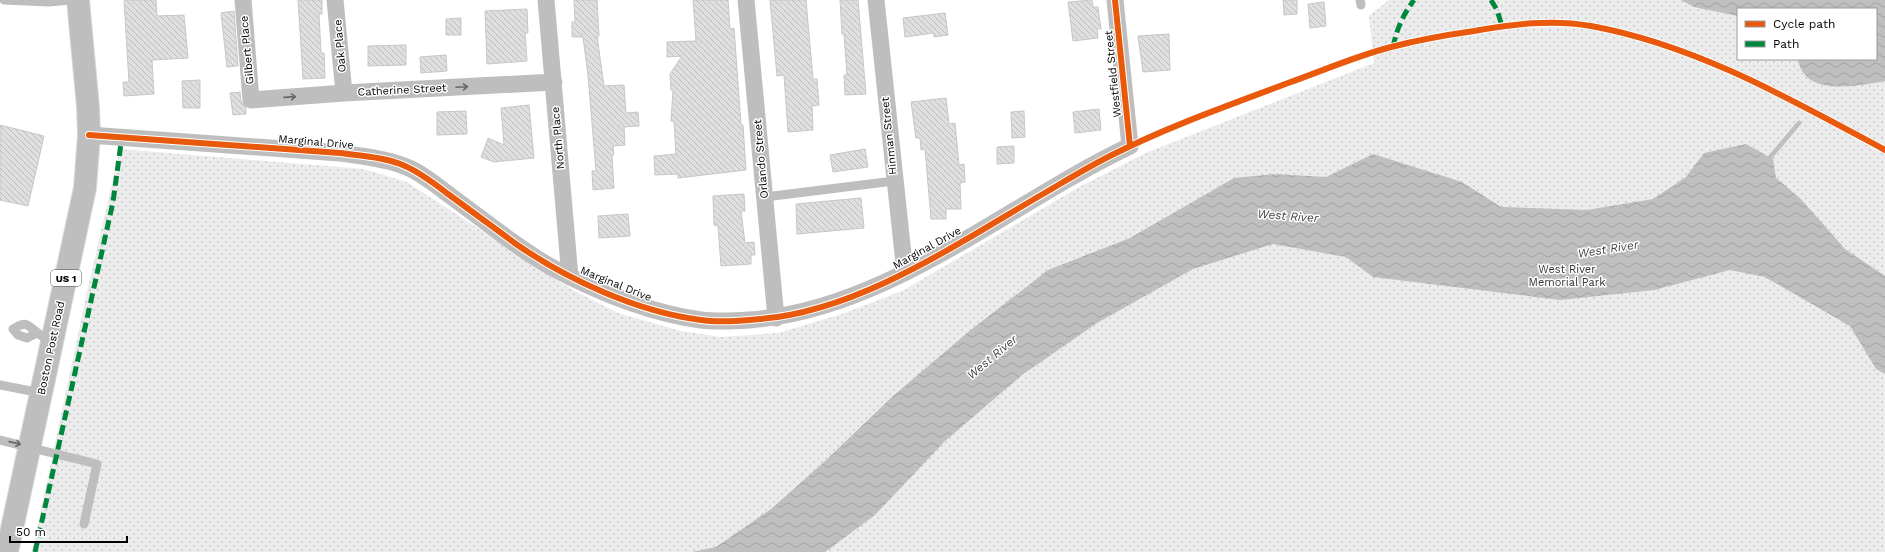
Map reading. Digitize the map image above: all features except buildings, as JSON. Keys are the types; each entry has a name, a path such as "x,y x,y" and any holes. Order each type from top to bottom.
{"main road":[{"name":"Boston Post Road","path":"7,552 41,393 45,337 85,188 89,135 87,94 78,0"}],"street":[{"name":"Gilbert Place","path":"243,0 251,100"},
{"name":"Oak Place","path":"335,0 344,93"},
{"name":"North Place","path":"546,0 570,277"},
{"name":"Orlando Street","path":"746,0 776,318"},
{"name":"Hinman Street","path":"876,0 905,273"},
{"name":"Westfield Street","path":"1115,0 1130,146"},
{"name":"Catherine Street","path":"251,100 344,93 554,82"},
{"name":"Marginal Drive","path":"89,135 340,153 377,158 406,166 430,181 550,267 570,277 661,312 703,321 735,321 776,318 848,298 905,273 1130,146"}],"lane":[{"path":"4,0 49,2 71,0"},
{"path":"765,197 894,180"},
{"path":"0,385 41,393"},
{"path":"0,440 30,446 97,464 84,524"}],"green space":[{"name":"West River Memorial Park","path":"1389,0 1885,0 1885,552 32,552 87,292 120,149 364,169 407,182 571,289 618,313 681,331 721,337 778,333 842,314 904,290 1081,186 1148,152 1374,63 1369,16"}],"water":[{"path":"1681,0 1885,0 1885,81 1853,86 1829,86 1818,83 1809,78 1802,71 1798,60 1877,60 1877,8 1737,8 1737,16 1694,7"},
{"name":"West River","path":"1746,144 1773,159 1776,178 1800,198 1845,249 1885,276 1885,374 1876,369 1850,326 1765,277 1730,270 1654,290 1560,300 1373,277 1346,257 1273,244 1193,269 1097,323 1022,375 945,441 875,515 825,552 692,552 716,547 771,509 823,463 893,396 967,333 1048,270 1130,238 1234,178 1274,174 1326,177 1373,154 1462,182 1501,207 1587,210 1653,199 1686,177 1704,153"}],"waterway":[{"path":"1767,161 1799,123"}],"marked path":[{"path":"1393,47 1401,22 1414,0"},
{"path":"1491,0 1497,10 1502,26"},
{"path":"35,552 113,202 122,136"}],"cycle path":[{"path":"1115,0 1130,146"},
{"path":"89,135 340,153 373,157 397,163 422,175 516,244 558,270 581,282 628,302 653,310 677,316 723,322 760,319 797,313 834,303 871,289 942,253 1107,158 1158,133 1223,107 1339,64 1401,44 1503,26 1532,23 1576,24 1630,35 1668,46 1706,60 1742,76 1815,112 1885,150"}]}
